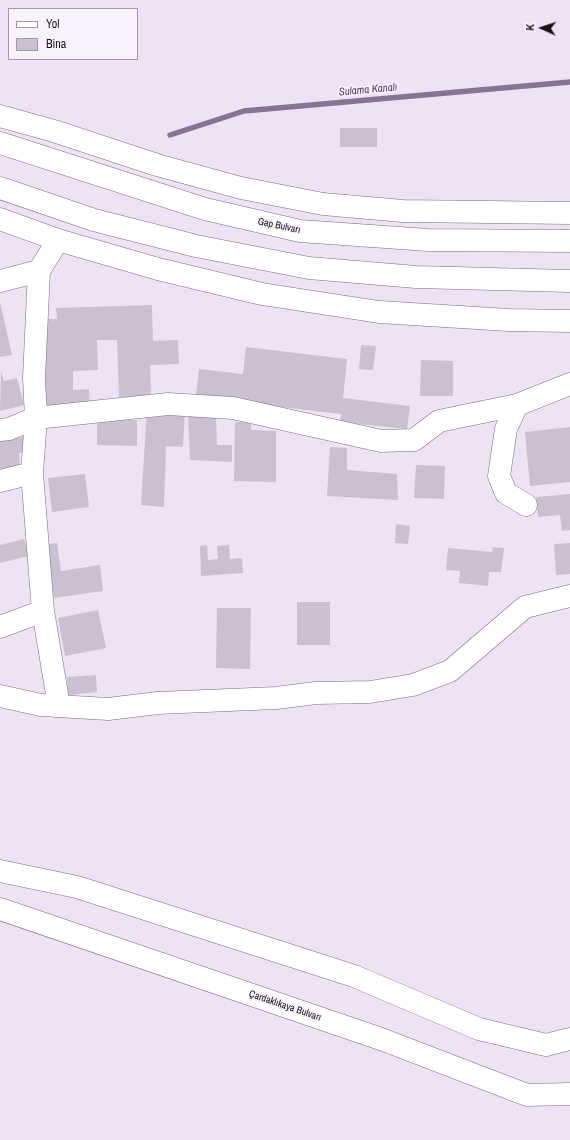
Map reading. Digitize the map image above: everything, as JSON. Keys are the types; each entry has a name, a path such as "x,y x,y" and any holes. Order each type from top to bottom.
{"main road":[{"path":"0,116 54,131 157,165 241,188 323,204 403,210 570,213"},
{"name":"Gap Bulvarı","path":"0,143 206,210 300,231 428,240 570,241"},
{"path":"0,188 94,220 196,246 309,268 416,277 570,281"},
{"path":"0,219 58,240 158,269 270,295 379,312 509,320 570,321"},
{"path":"58,240 39,271 34,378 36,418 32,473 43,611 59,706"},
{"path":"0,281 39,271"},
{"path":"0,430 9,429 36,418 168,404 233,408 381,441 414,440 439,422 517,405 570,384"},
{"path":"517,405 506,429 499,476 506,493 526,505"},
{"path":"0,481 32,473"},
{"path":"0,696 41,705 108,709 158,703 276,698 316,693 370,692 413,685 450,671 525,607 570,596"},
{"path":"0,627 43,611"},
{"path":"0,871 77,886 354,976 479,1029 546,1045 570,1040"},
{"name":"Çardaklıkaya Bulvarı","path":"0,908 381,1038 527,1095 570,1094"}],"building":[{"path":"340,128 377,128 377,147 340,147"},
{"path":"0,302 12,355 0,357"},
{"path":"152,305 153,341 178,340 179,364 150,365 151,396 119,397 117,340 97,340 98,370 73,371 73,390 89,389 90,410 45,411 42,319 57,319 56,308"},
{"path":"361,345 376,346 373,370 359,369"},
{"path":"246,347 347,359 343,398 410,406 407,429 340,422 341,414 196,397 199,369 243,374"},
{"path":"421,360 453,361 453,396 420,396"},
{"path":"1,371 4,381 17,378 24,405 0,411"},
{"path":"147,409 185,412 183,447 166,446 164,507 141,505"},
{"path":"188,415 216,417 217,445 232,445 232,462 190,460"},
{"path":"97,420 137,420 137,446 97,445"},
{"path":"235,422 251,423 251,430 276,431 276,482 234,481"},
{"path":"570,427 570,482 530,486 525,432"},
{"path":"27,437 28,452 19,453 20,470 0,471 0,438"},
{"path":"330,447 347,448 347,470 397,474 398,500 327,496"},
{"path":"416,465 445,466 444,499 414,498"},
{"path":"85,474 89,507 52,512 48,478"},
{"path":"570,494 570,530 562,531 560,515 538,517 536,497"},
{"path":"396,524 410,526 408,544 395,543"},
{"path":"24,539 29,556 0,563 0,545"},
{"path":"57,543 61,571 100,565 103,591 54,598 47,544"},
{"path":"570,543 570,574 556,575 554,544"},
{"path":"207,545 208,560 218,559 217,546 229,545 230,559 242,558 243,573 201,576 200,546"},
{"path":"493,547 504,548 501,572 489,572 488,586 459,583 460,571 446,570 448,548 492,552"},
{"path":"297,602 330,602 330,645 297,645"},
{"path":"217,608 251,608 250,669 216,668"},
{"path":"98,610 106,648 65,656 58,618"},
{"path":"96,675 97,692 68,695 67,677"}],"waterway":[{"name":"Sulama Kanalı","path":"170,135 244,111 570,82"}]}
